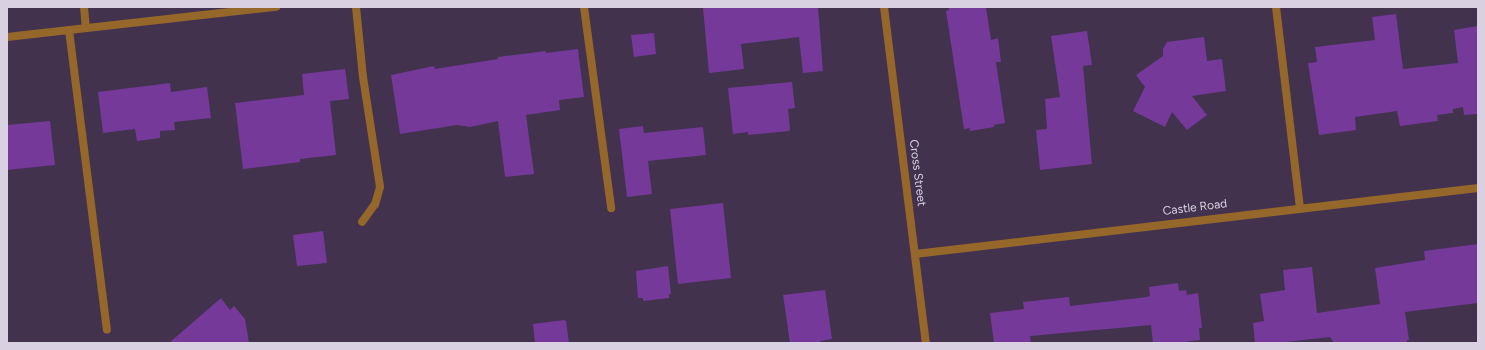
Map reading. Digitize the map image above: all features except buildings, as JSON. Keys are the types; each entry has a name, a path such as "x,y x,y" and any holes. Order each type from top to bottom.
{"street":[{"path":"84,7 86,28"},
{"path":"7,37 276,7"},
{"path":"356,7 363,77 380,187 375,204 362,222"},
{"path":"584,7 611,208"},
{"name":"Cross Street","path":"884,7 926,343"},
{"path":"1276,7 1300,208"},
{"path":"69,30 107,330"},
{"name":"Castle Road","path":"915,254 1478,188"}]}
